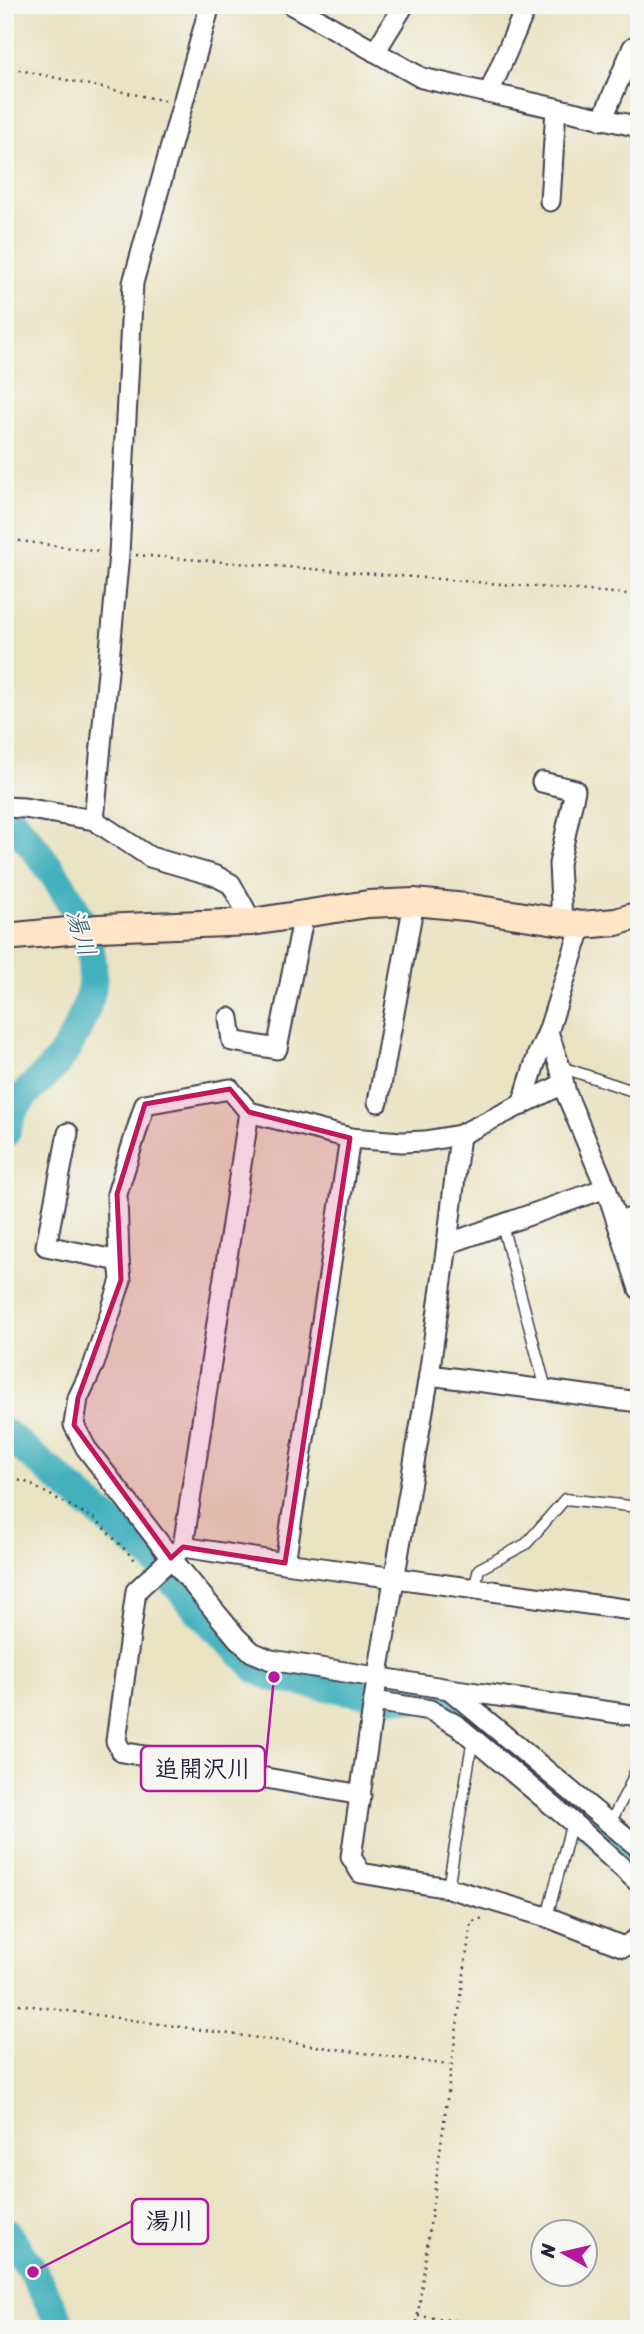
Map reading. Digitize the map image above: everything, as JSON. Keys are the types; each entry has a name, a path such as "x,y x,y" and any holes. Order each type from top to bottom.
{"street":[{"path":"94,820 119,554 133,283 210,5"},
{"path":"292,5 422,78 639,127"},
{"path":"375,52 404,5"},
{"path":"489,93 527,5"},
{"path":"602,120 633,47 639,49"},
{"path":"550,201 556,109"},
{"path":"522,1105 548,1032 572,924 559,864 575,790 542,782"},
{"path":"14,807 94,820 150,857 216,876 231,884 252,922"},
{"path":"378,1102 414,902"},
{"path":"5,937 99,928 252,922 368,904 414,902 466,907 572,924 616,922 639,915"},
{"path":"229,1018 232,1041 277,1049 304,914"},
{"path":"548,1032 617,1218 639,1289"},
{"path":"562,1075 522,1105 460,1135 414,1141 350,1138 249,1112 230,1089 145,1104 117,1194 121,1280 94,1364 78,1398 74,1425 86,1448 165,1563 252,1652 271,1660 376,1689 452,1721 572,1822 639,1883"},
{"path":"249,1112 165,1563 136,1591 116,1741 122,1752 360,1795"},
{"path":"68,1133 46,1246 119,1261"},
{"path":"460,1135 429,1375 376,1689 351,1857 362,1873 448,1888 547,1917 624,1947 639,1937"},
{"path":"285,1563 350,1138"},
{"path":"447,1244 606,1188"},
{"path":"617,1218 639,1221"},
{"path":"429,1375 639,1402"},
{"path":"165,1563 285,1563 639,1611"},
{"path":"376,1689 449,1689 639,1716"},
{"path":"449,1689 639,1848"}],"lane":[{"path":"562,1075 639,1093"},
{"path":"502,1224 546,1389"},
{"path":"474,1589 479,1569 526,1544 565,1499 639,1507"},
{"path":"448,1888 473,1738"},
{"path":"610,1823 639,1762"},
{"path":"547,1917 572,1822"}],"path":[{"path":"5,67 182,104"},
{"path":"5,539 119,554 639,595"},
{"path":"5,1479 24,1480 95,1519 165,1563"},
{"path":"416,2329 471,1922 490,1916"},
{"path":"5,2002 450,2065"},
{"path":"418,2316 524,2329"}],"highlighted area":[{"path":"230,1089 249,1112 350,1138 285,1563 183,1547 171,1558 74,1425 78,1398 121,1280 117,1194 145,1104"}],"waterway":[{"name":"湯川","path":"5,812 65,892 87,937 92,961 91,992 77,1029 58,1061 17,1104 5,1133"},
{"path":"5,1433 154,1559 197,1609 257,1669 274,1677 378,1695 420,1698 450,1707 639,1869"},
{"name":"湯川","path":"5,2231 33,2272 59,2321 60,2329"}],"place":[{"name":"追開沢川","path":"274,1677"},
{"name":"湯川","path":"33,2272"}]}
